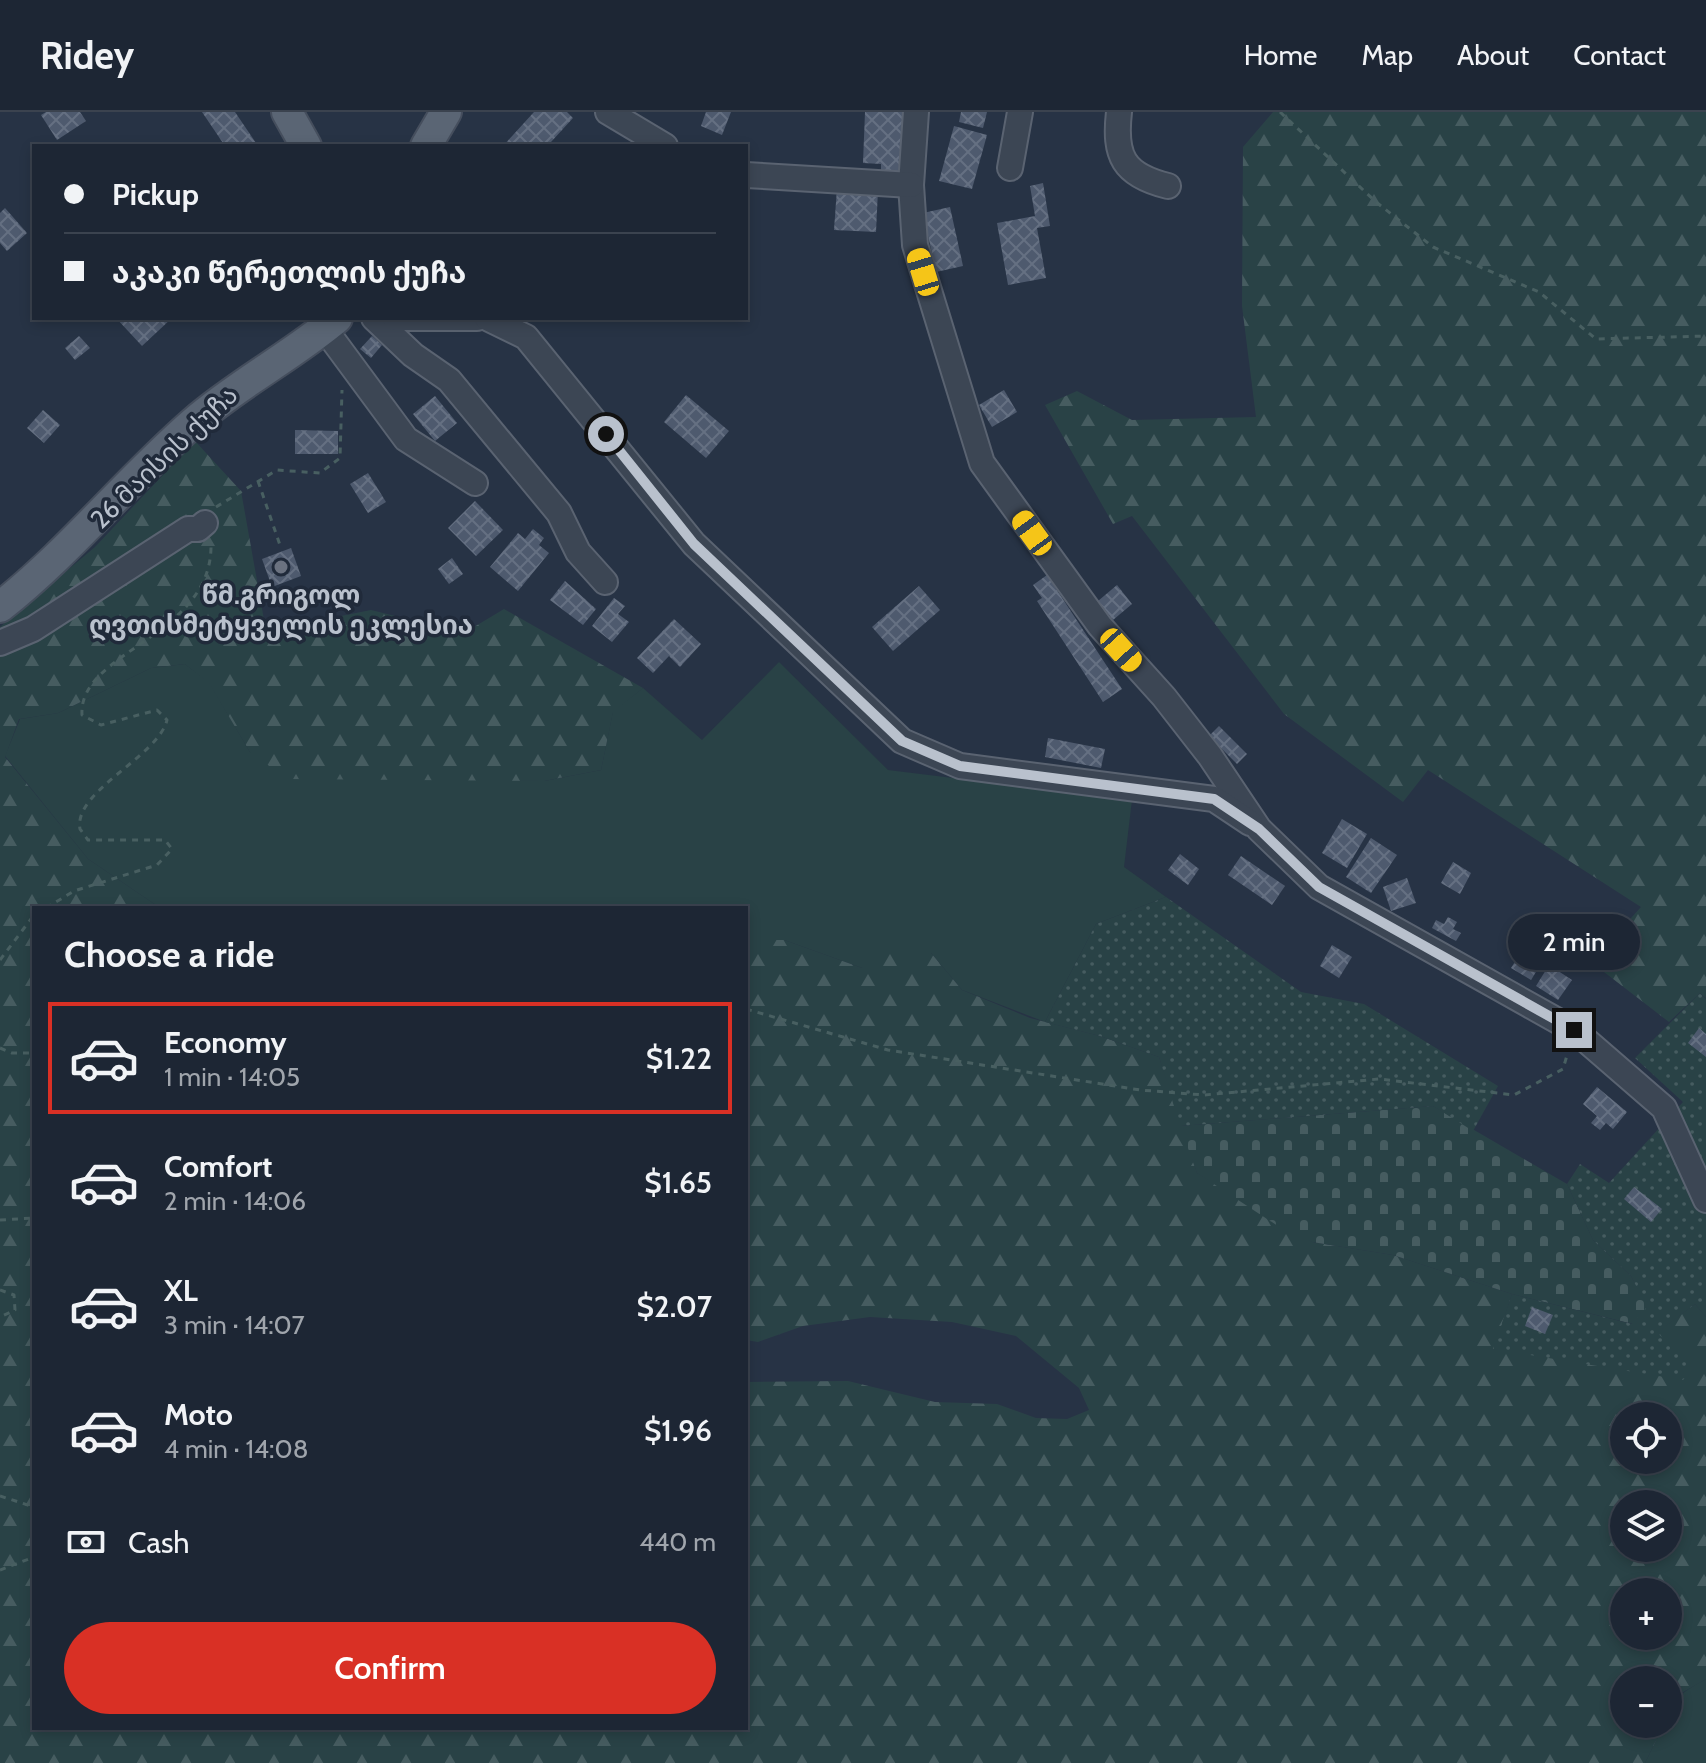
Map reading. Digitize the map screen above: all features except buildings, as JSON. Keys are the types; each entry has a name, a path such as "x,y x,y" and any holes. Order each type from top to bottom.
{"main road":[{"path":"287,112 305,144"},
{"path":"427,144 446,112"},
{"name":"26 მაისის ქუჩა","path":"0,607 44,572 191,424 237,385 330,323"}],"street":[{"path":"608,112 662,144"},
{"path":"916,112 911,185 915,245 982,463 1100,626 1164,697 1210,756 1259,829"},
{"path":"1010,168 1020,112"},
{"path":"1119,112 1115,142 1120,157 1141,176 1168,186"},
{"path":"748,175 911,185"},
{"path":"376,320 413,355 449,380 559,513 578,552 605,582"},
{"path":"491,320 526,337 694,544 902,741 960,766 1214,799 1259,829 1319,887 1574,1030 1664,1108 1706,1200"},
{"path":"330,323 343,354 406,439 475,483"},
{"path":"0,643 33,629 188,529 202,526"}],"path":[{"path":"1280,112 1376,202 1433,247 1539,292 1596,339 1706,336"},
{"path":"49,906 74,891 157,865 172,849 165,840 88,840 80,829 82,813 121,770 158,740 167,720 157,710 134,713 101,725 82,715 81,701 91,681 178,617 197,595 212,548 202,526 220,502 277,470 320,473 340,458 343,354"},
{"path":"258,481 281,548"},
{"path":"0,960 32,918"},
{"path":"748,1010 888,1050 1140,1090 1204,1095 1379,1079 1514,1095 1563,1069 1574,1030"},
{"path":"0,1048 12,1053 32,1053"},
{"path":"0,1220 32,1218"},
{"path":"0,1290 14,1295 15,1310 0,1317"},
{"path":"0,1496 32,1506"},
{"path":"0,1570 32,1558"}],"green space":[{"path":"1273,112 1706,112 1706,998 1700,993 1669,1022 1591,962 1641,907 1428,770 1403,802 1284,714 1132,516 1113,524 1045,405 1077,391 1132,420 1256,417 1242,306 1243,147"},
{"path":"195,441 241,491 266,631 371,610 464,633 504,609 643,688 613,712 601,770 544,781 287,779 250,752 209,683 185,664 151,668 58,713 19,719 5,757 88,859 157,906 32,906 32,1730 748,1730 748,1382 848,1381 935,1402 997,1404 1036,1418 1067,1419 1089,1410 1079,1388 1016,1336 952,1322 870,1317 803,1326 758,1342 748,1340 748,940 784,940 862,968 876,951 931,953 962,990 1030,1018 1100,1036 1159,1057 1197,1173 1312,1242 1393,1255 1512,1294 1494,1349 1694,1364 1656,1333 1695,1304 1706,1317 1706,1679 1682,1693 1682,1666 1610,1666 1610,1738 1657,1738 1645,1763 0,1763 0,627 95,547"},
{"path":"779,662 888,770 1132,800 1124,867 1166,897 1096,924 1045,1022 962,990 931,953 862,968 784,940 748,940 748,906 157,906 88,859 5,756 20,719 58,713 151,668 185,664 209,682 250,752 422,777 544,781 601,770 613,711 643,688 702,740"},
{"path":"1166,897 1301,992 1364,1004 1498,1086 1473,1131 1433,1106 1180,1126 1159,1057 1100,1036 1045,1022 1096,924"},
{"path":"1700,993 1706,999 1706,1317 1695,1304 1657,1333 1695,1364 1683,1380 1493,1349 1512,1294 1632,1324 1647,1307 1631,1276 1593,1240 1567,1184 1580,1164 1609,1183 1683,1102 1635,1058"},
{"path":"1433,1106 1567,1184 1593,1240 1631,1276 1648,1307 1633,1324 1512,1294 1393,1255 1312,1242 1284,1230 1197,1173 1180,1126"},
{"path":"1706,1679 1706,1763 1645,1763 1657,1738 1682,1738 1682,1694"}],"place":[{"name":"წმ.გრიგოლ ღვთისმეტყველის ეკლესია","path":"281,567"}],"route":[{"path":"606,434 694,544 902,741 960,766 1214,799 1259,829 1319,887 1574,1030"}]}
